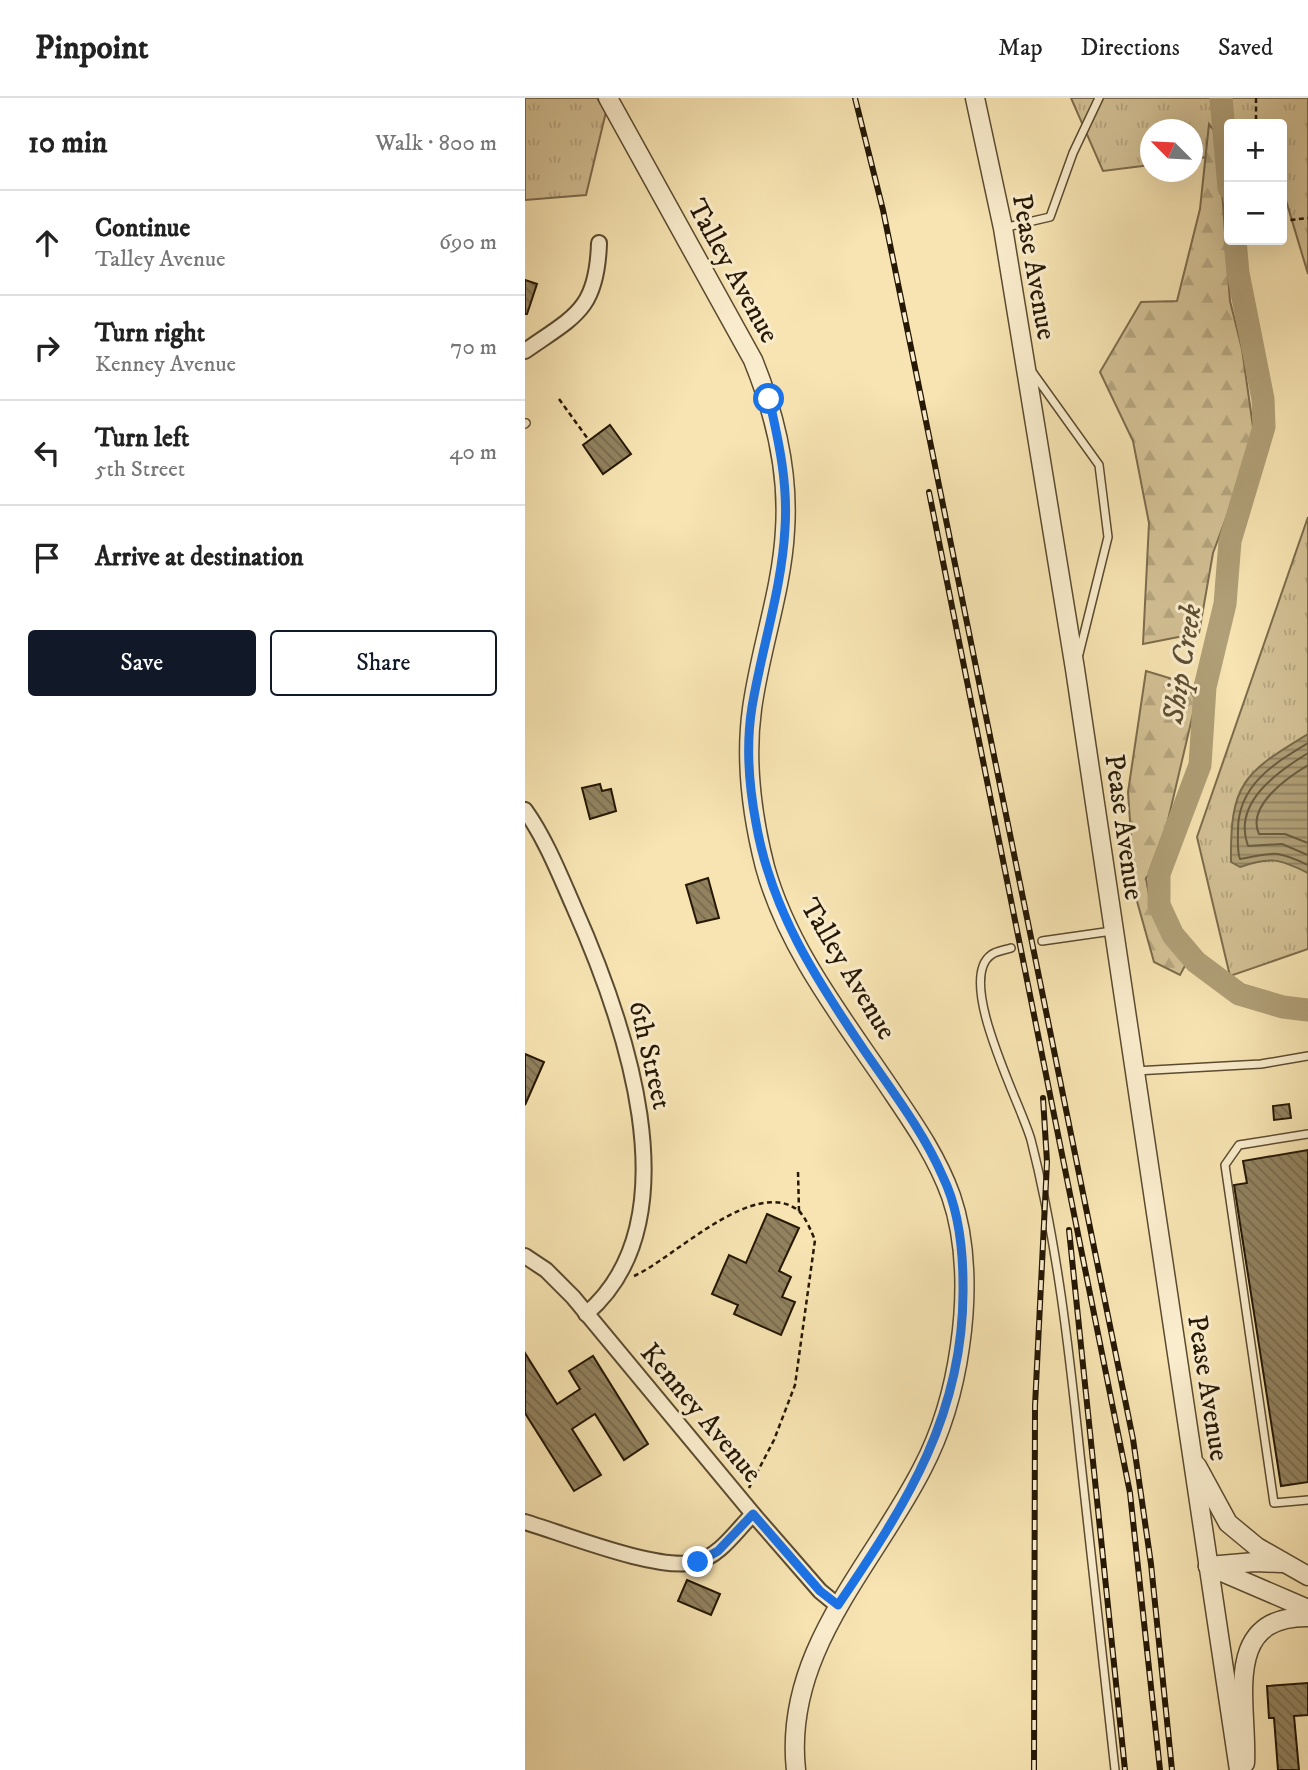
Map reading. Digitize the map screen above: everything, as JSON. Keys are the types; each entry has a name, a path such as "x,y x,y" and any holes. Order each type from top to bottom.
{"street":[{"name":"Talley Avenue","path":"608,98 753,360 769,399 781,451 785,528 752,709 750,748 756,823 766,869 781,911 804,957 922,1136 944,1178 958,1221 963,1263 960,1345 940,1429 922,1470 838,1605 805,1674 794,1727 796,1770"},
{"name":"Pease Avenue","path":"975,98 1003,228 1075,669 1239,1770"},
{"path":"525,351 585,305 596,279 599,243"},
{"name":"6th Street","path":"525,810 563,882 605,981 624,1036 639,1099 642,1125 638,1217 625,1266 617,1281 586,1314"},
{"name":"Kenney Avenue","path":"525,1256 546,1270 586,1314 753,1514 820,1591 838,1605"},
{"path":"1192,1457 1228,1522 1257,1547 1308,1576"},
{"path":"525,1522 671,1565 698,1562 718,1551 753,1514"},
{"path":"1208,1566 1255,1562 1283,1563"},
{"path":"1208,1566 1308,1609"},
{"path":"1245,1770 1244,1668 1249,1646 1260,1631 1273,1621 1308,1617"}],"lane":[{"path":"1003,228 1050,217 1073,153 1099,98"},
{"path":"1025,362 1099,465 1108,537 1075,669"},
{"path":"1042,941 1112,930"},
{"path":"1011,948 992,954 986,961 983,999 986,1026 1031,1140 1067,1336 1115,1770"},
{"path":"1135,1072 1261,1064 1308,1056"},
{"path":"1308,1134 1239,1145 1225,1165 1274,1503 1308,1500"}],"path":[{"path":"1256,98 1256,119"},
{"path":"1287,220 1308,218"},
{"path":"559,399 588,439"},
{"path":"743,1500 774,1440 795,1385 815,1240 799,1211 798,1172"},
{"path":"617,1281 636,1275 695,1236 764,1201 799,1211"}],"green space":[{"path":"525,98 597,98 606,112 586,195 525,200"},
{"path":"1071,98 1308,98 1308,274 1287,204 1287,119 1224,119 1224,155 1203,158 1203,119 1140,119 1140,166 1103,171"},
{"path":"1209,124 1218,136 1230,301 1242,349 1255,441 1213,553 1199,633 1143,644 1149,523 1133,441 1100,372 1141,302 1177,301 1200,209"},
{"path":"1308,517 1308,949 1230,976 1197,837"},
{"path":"1146,671 1186,683 1196,701 1157,867 1146,878 1158,925 1169,944 1186,964 1180,975 1154,962 1135,894 1128,792"}],"water":[{"path":"1308,734 1308,873 1275,861 1259,861 1240,867 1231,862 1233,815 1245,783 1268,759"}],"building":[{"path":"525,280 537,284 527,314 525,314"},
{"path":"610,425 631,454 603,474 583,445"},
{"path":"600,784 602,791 611,789 616,811 590,819 582,788"},
{"path":"708,878 719,918 697,923 686,885"},
{"path":"525,1054 544,1062 525,1105"},
{"path":"1289,1104 1291,1118 1274,1120 1273,1106"},
{"path":"1308,1150 1308,1482 1281,1486 1234,1185 1247,1183 1243,1161"},
{"path":"767,1214 799,1228 779,1271 791,1277 782,1297 795,1302 781,1335 734,1314 738,1305 712,1294 729,1255 746,1263"},
{"path":"525,1353 557,1404 580,1389 569,1371 593,1356 648,1444 624,1460 595,1414 572,1429 601,1475 574,1491 525,1413"},
{"path":"687,1580 720,1594 711,1615 678,1601"},
{"path":"1308,1683 1308,1715 1294,1716 1299,1770 1278,1770 1274,1718 1269,1718 1267,1686"}],"waterway":[{"name":"Ship Creek","path":"1221,98 1228,182"},
{"name":"Ship Creek","path":"1235,245 1238,273 1263,399 1264,427 1230,541 1225,604 1205,687 1200,765 1159,874 1159,905 1173,935 1196,962 1239,994 1283,1007 1308,1010"}],"railway":[{"path":"855,98 883,210 1133,1439 1151,1564 1172,1770"},
{"path":"929,492 1130,1493 1160,1770"},
{"path":"1034,1770 1035,1406 1047,1162 1043,1098"},
{"path":"1069,1230 1125,1770"}],"route":[{"path":"698,1562 718,1551 753,1514 820,1591 838,1605 922,1470 940,1429 953,1386 964,1307 958,1221 944,1178 922,1136 822,987 799,947 781,911 766,869 756,823 751,788 752,709 782,561 785,528 781,451 769,399"}]}
